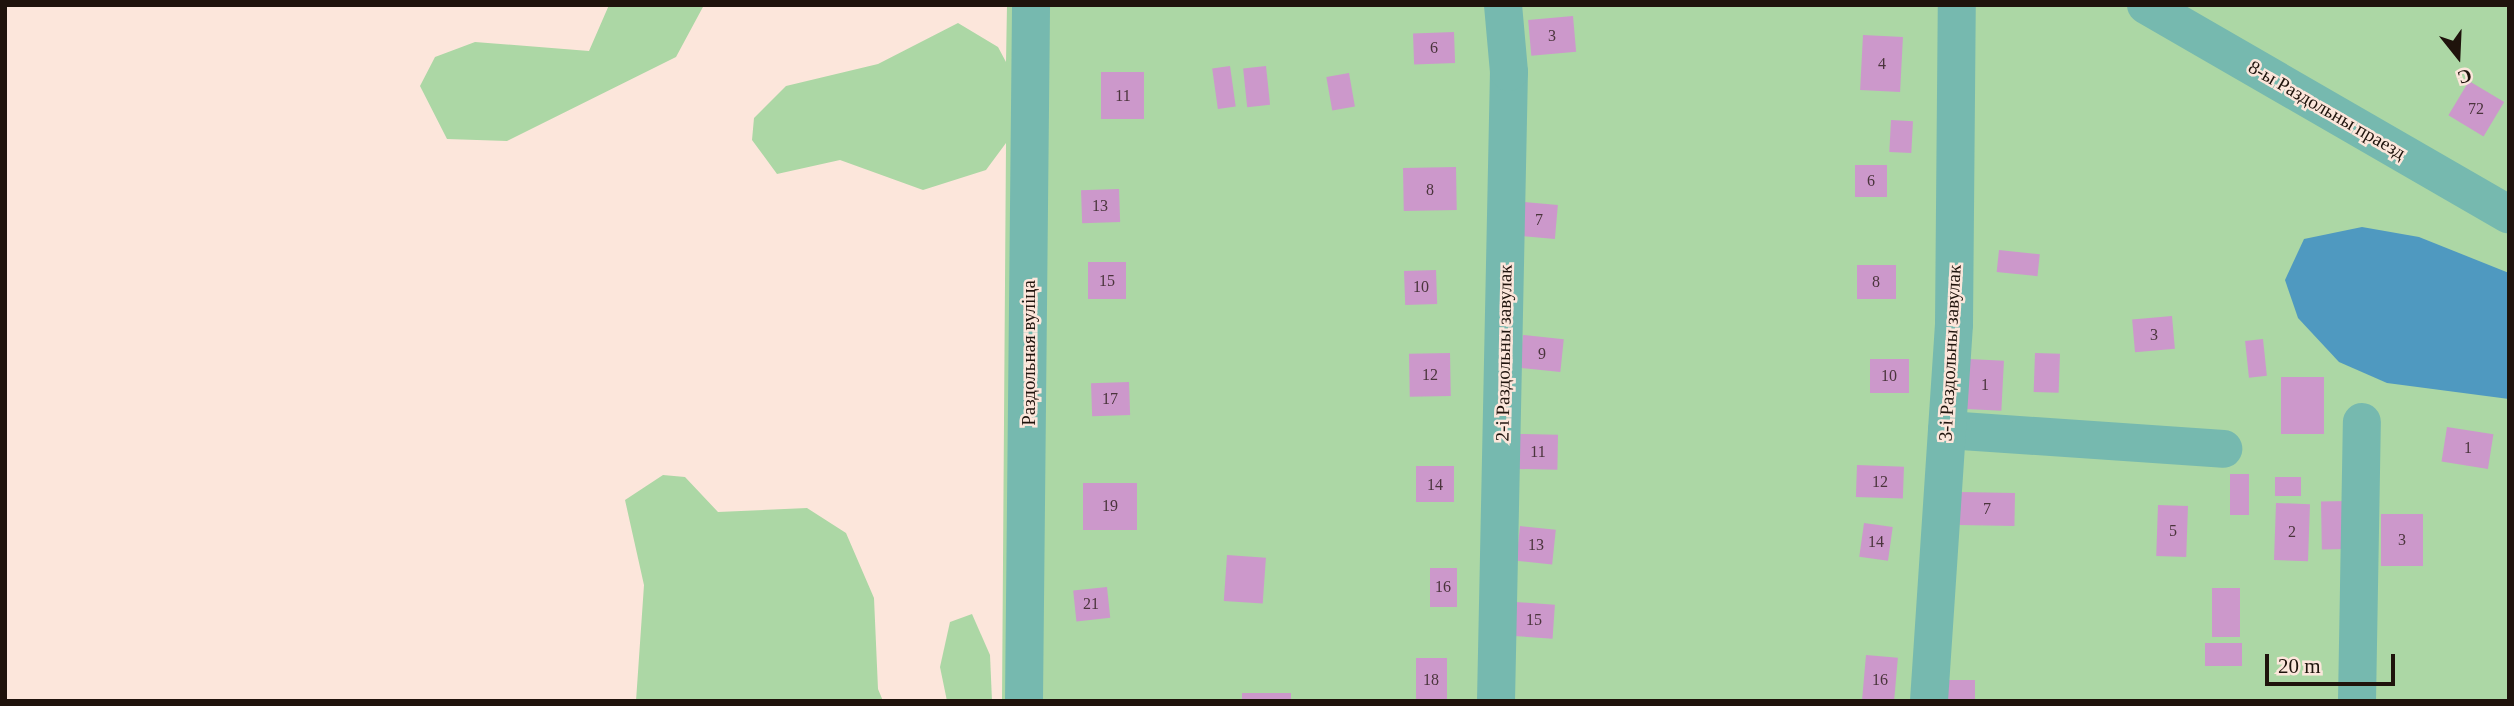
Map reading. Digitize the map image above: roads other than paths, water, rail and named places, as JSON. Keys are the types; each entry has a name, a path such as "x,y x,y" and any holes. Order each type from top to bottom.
{"street":[{"name":"Раздольная вуліца","path":"1024,701 1031,5"},
{"name":"2-і Раздольны завулак","path":"1496,701 1509,72 1503,5"},
{"name":"3-і Раздольны завулак","path":"1929,701 1954,324 1957,5"},
{"name":"8-ы Раздольны праезд","path":"2146,5 2509,215"},
{"path":"2357,701 2362,422"},
{"path":"1947,430 2224,449"}],"water":[{"path":"2362,227 2419,237 2509,273 2509,399 2387,383 2339,362 2298,318 2285,280 2304,239"}]}
